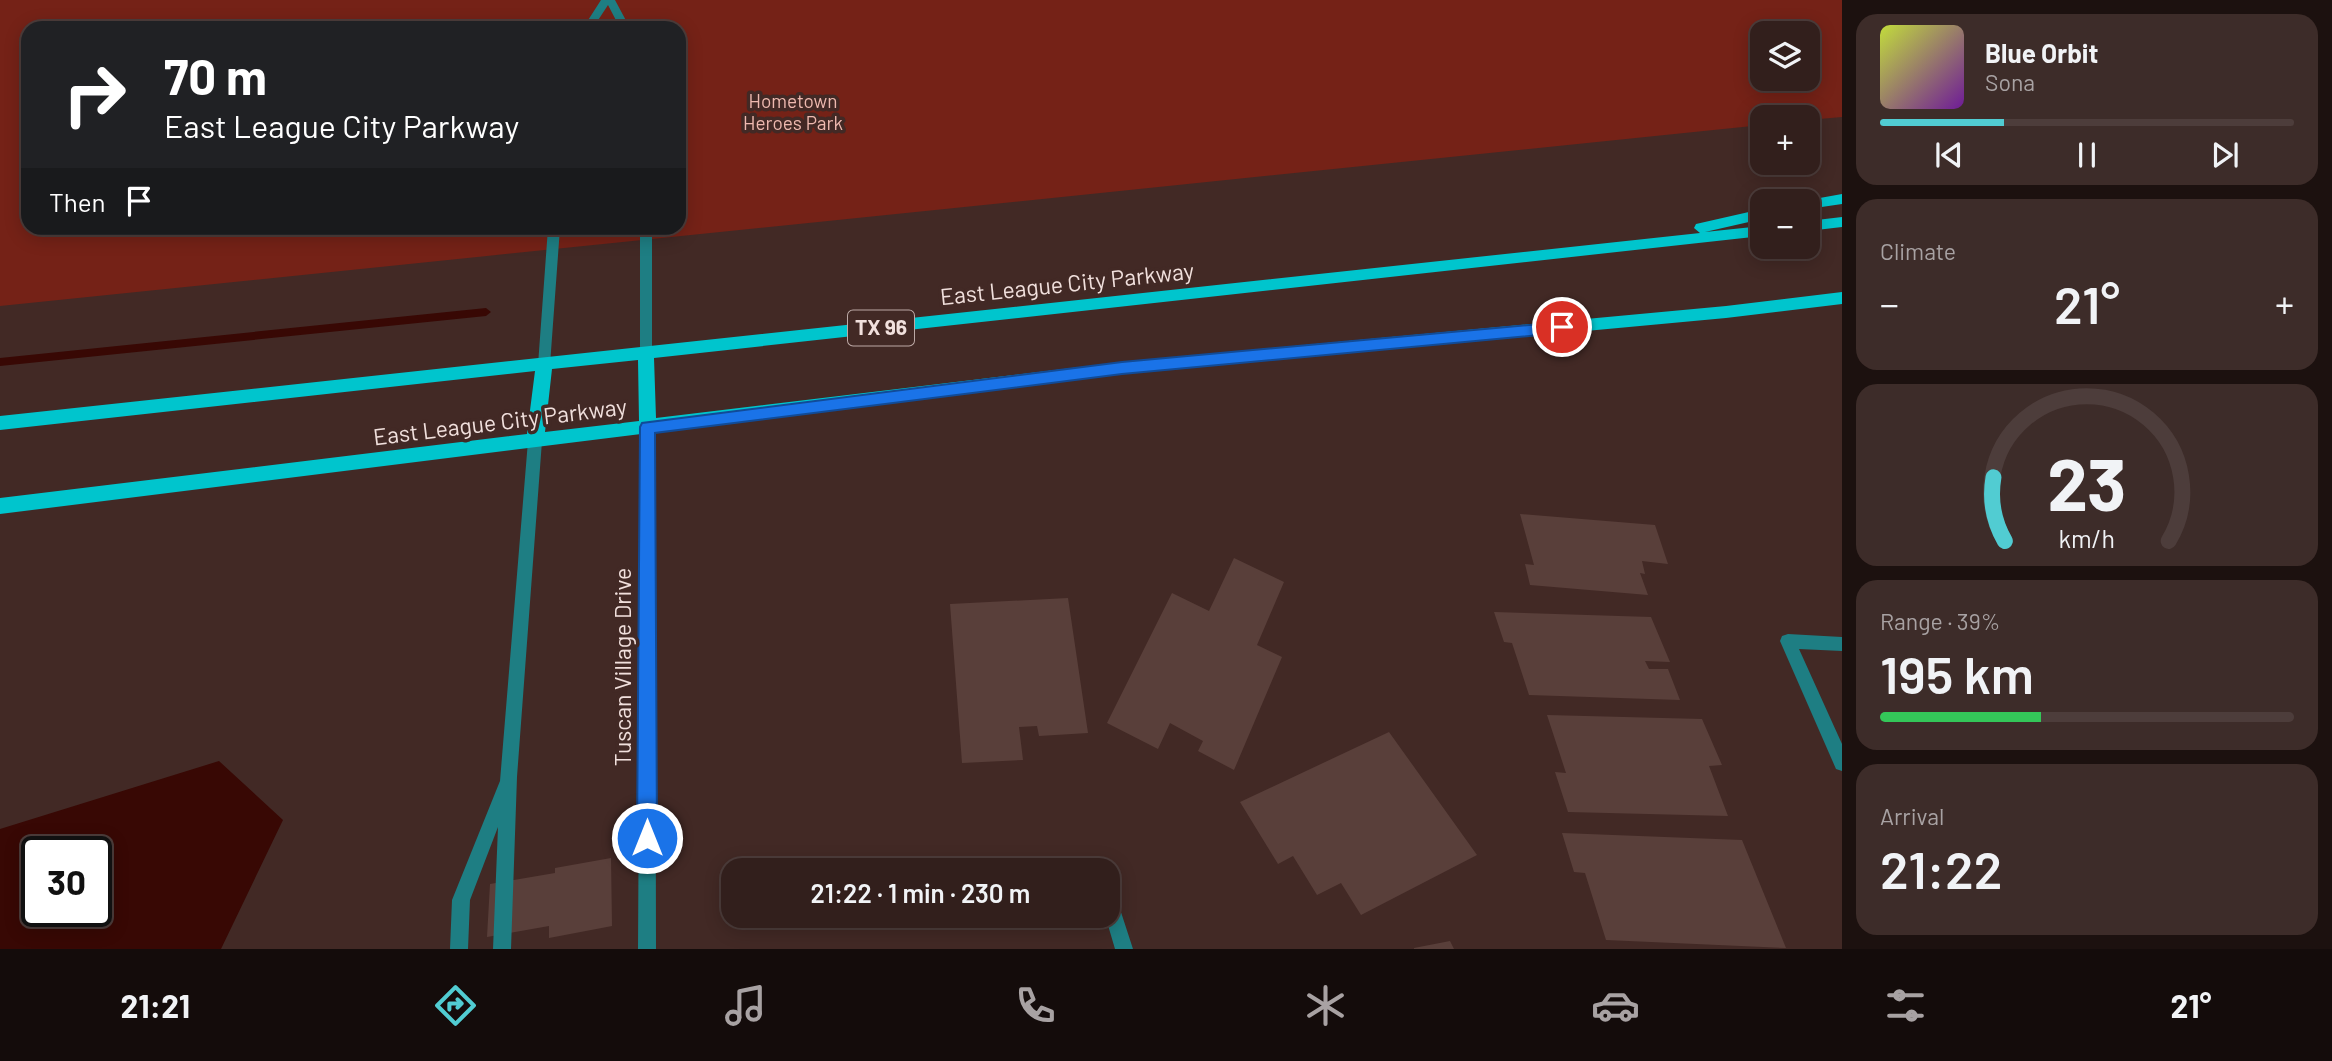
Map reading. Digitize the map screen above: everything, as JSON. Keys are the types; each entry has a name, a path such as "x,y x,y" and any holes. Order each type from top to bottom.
{"main road":[{"path":"1820,202 1842,199"},
{"path":"1611,248 1750,217"},
{"path":"1820,225 1842,222"},
{"name":"East League City Parkway","path":"0,423 1750,232"},
{"name":"East League City Parkway","path":"0,506 1122,368 1727,312 1842,298"},
{"path":"646,352 648,427"},
{"path":"535,441 544,365"}],"street":[{"path":"593,21 608,0 621,21"},
{"path":"544,365 553,235"},
{"path":"646,235 646,352"},
{"name":"Tuscan Village Drive","path":"647,949 648,427"},
{"path":"502,949 509,777 535,441"},
{"path":"1842,644 1788,641 1842,763"},
{"path":"459,949 461,900 509,777"},
{"path":"1118,928 1124,949"}],"green space":[{"name":"Hometown Heroes Park","path":"0,0 1842,0 1842,117 1820,119 1820,105 1750,105 1750,126 0,306"}],"shaded area":[{"path":"219,761 283,820 221,949 0,949 0,829"}],"building":[{"path":"1520,514 1655,525 1668,564 1642,561 1645,574 1640,573 1648,595 1530,585 1525,564 1534,565"},
{"path":"1234,558 1284,582 1257,645 1282,657 1234,770 1198,751 1203,741 1170,723 1158,749 1107,723 1172,593 1209,611"},
{"path":"1068,598 1088,733 1039,736 1037,726 1019,727 1023,760 962,763 950,604"},
{"path":"1494,612 1651,617 1670,662 1645,661 1649,669 1668,669 1680,700 1529,695 1512,643 1504,642"},
{"path":"1547,715 1702,719 1722,765 1709,766 1728,816 1568,812 1555,772 1566,773"},
{"path":"1389,732 1477,855 1361,915 1341,883 1317,895 1293,856 1278,864 1240,802"},
{"path":"1562,833 1742,840 1786,948 1606,940 1585,873 1574,872"},
{"path":"611,858 612,926 549,938 549,926 487,937 490,884 555,873 555,868"},
{"path":"1450,941 1454,949 1414,949 1414,948"}],"waterway":[{"path":"0,362 486,312"}],"route":[{"path":"647,838 648,427 1122,368 1562,327"}]}
